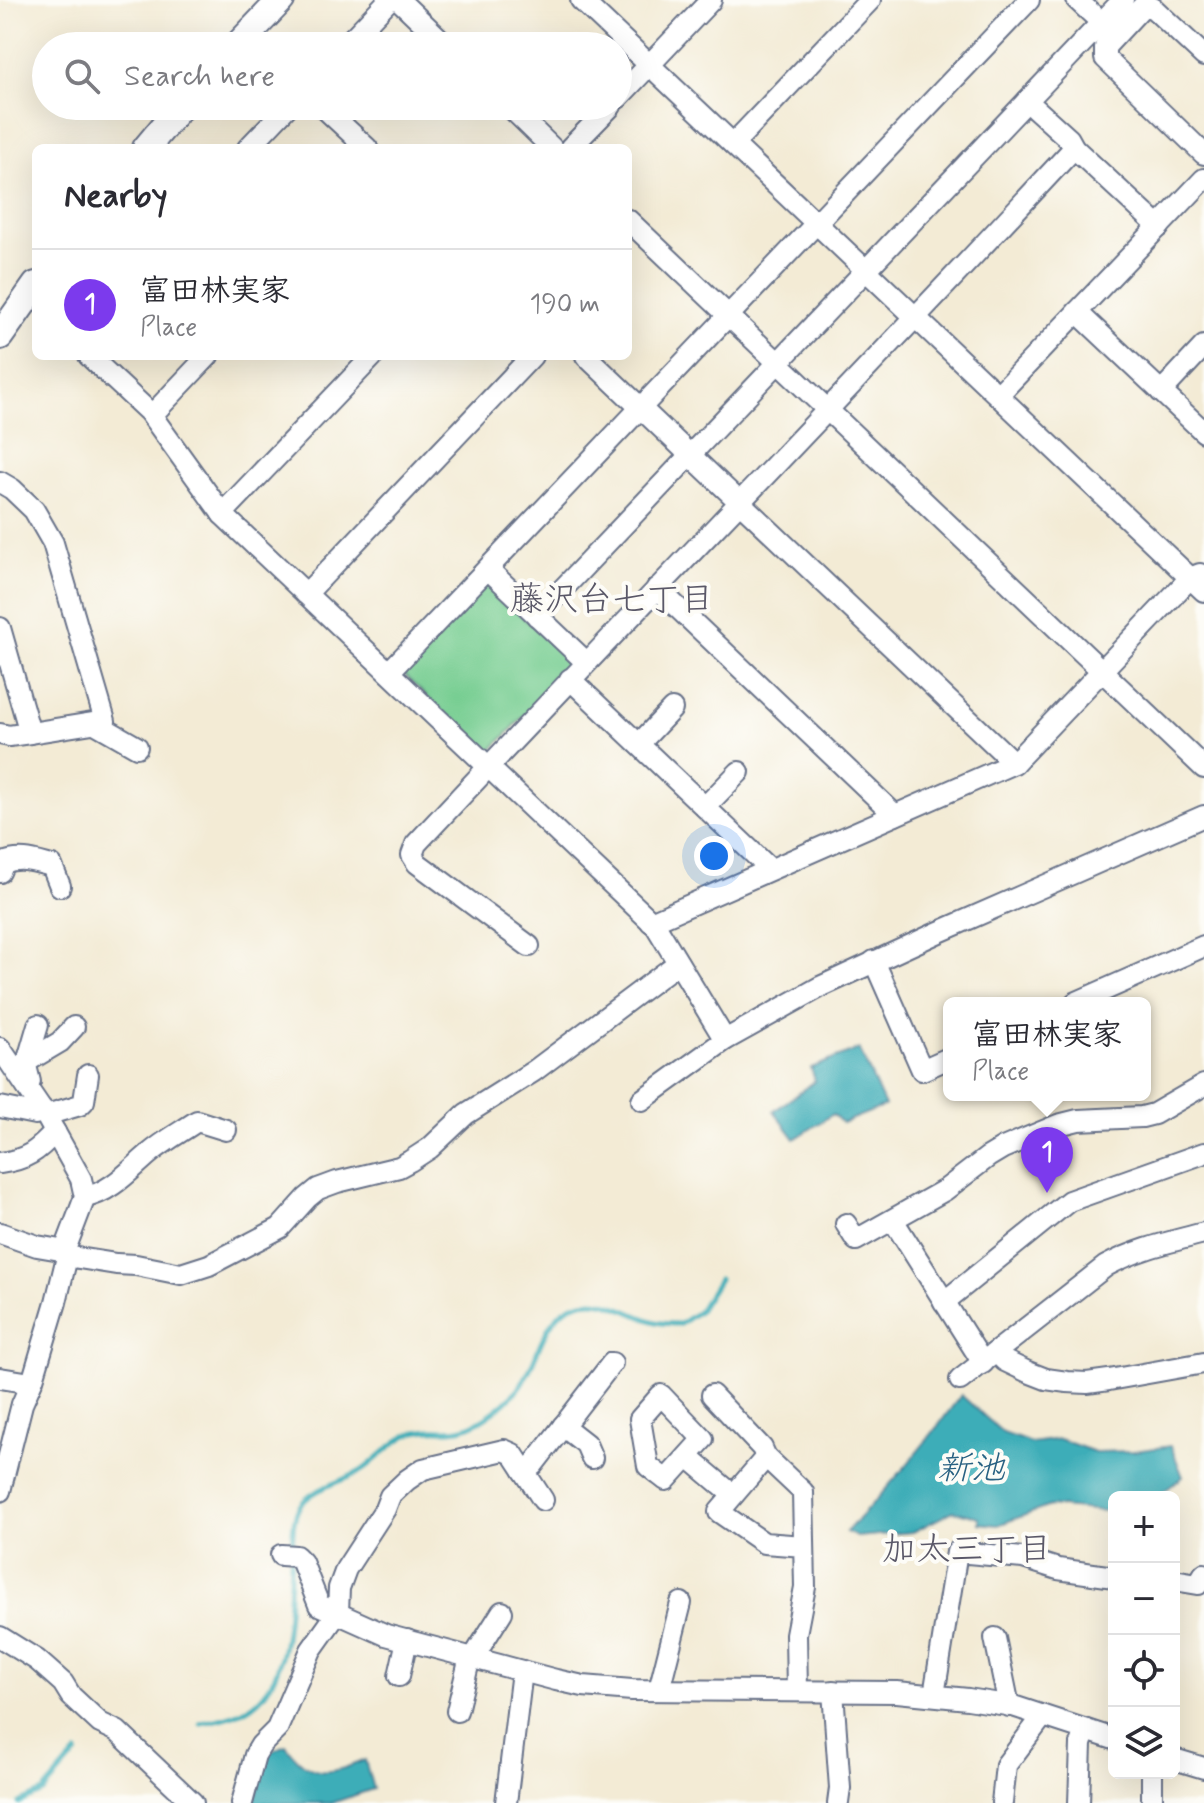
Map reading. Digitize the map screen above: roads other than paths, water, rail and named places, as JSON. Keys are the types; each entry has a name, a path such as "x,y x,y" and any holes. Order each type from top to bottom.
{"main road":[{"path":"250,32 281,0"},
{"path":"149,144 169,120"},
{"path":"0,336 32,298"}],"street":[{"path":"358,32 389,0"},
{"path":"399,0 432,32"},
{"path":"581,0 615,32"},
{"path":"632,84 711,0"},
{"path":"733,144 870,0"},
{"path":"389,672 1029,0"},
{"path":"1077,0 1102,23"},
{"path":"537,616 1123,0"},
{"path":"1204,56 1153,8 1143,6 1105,47 1105,58 1204,154"},
{"path":"632,48 998,395 1199,580 1102,671 1014,763 651,922"},
{"path":"1027,101 1159,227"},
{"path":"252,144 275,120"},
{"path":"337,120 363,144"},
{"path":"523,120 548,144"},
{"path":"574,144 597,120"},
{"path":"529,946 417,863 412,855 416,844 1074,148"},
{"path":"998,395 1204,179"},
{"path":"632,224 1204,768"},
{"path":"1077,312 1204,432"},
{"path":"1161,392 1204,346"},
{"path":"93,360 152,415 222,514 656,926 725,1040"},
{"path":"152,415 204,360"},
{"path":"222,514 369,360"},
{"path":"306,594 528,360"},
{"path":"590,360 1014,763"},
{"path":"0,482 34,510 53,543 105,721 9,736 0,734"},
{"path":"488,569 586,662"},
{"path":"657,588 895,815"},
{"path":"0,628 3,650 30,733"},
{"path":"570,679 770,869"},
{"path":"639,744 672,709"},
{"path":"95,723 137,747"},
{"path":"705,807 739,772"},
{"path":"642,1100 725,1040 820,987 1204,816"},
{"path":"0,872 4,863 14,858 39,862 52,866 60,886"},
{"path":"1089,997 1204,946"},
{"path":"874,961 922,1070 943,1061"},
{"path":"0,1233 66,1253 181,1274 209,1265 280,1228 318,1189 399,1167 410,1161 430,1148 466,1114 534,1071 678,963"},
{"path":"27,1087 30,1082 26,1072 38,1025"},
{"path":"28,1061 60,1042 74,1027"},
{"path":"0,1048 48,1119 81,1179 85,1197 66,1253 56,1302 20,1412 0,1491"},
{"path":"0,1107 48,1119 84,1101 88,1075"},
{"path":"846,1224 856,1240 945,1190 1003,1148 1041,1131 1078,1120 1154,1114 1204,1085"},
{"path":"0,1163 24,1158 40,1149 48,1119"},
{"path":"85,1197 97,1195 169,1138 197,1121 226,1130"},
{"path":"944,1302 1069,1201 1204,1153"},
{"path":"893,1220 944,1302 990,1357 1046,1379 1087,1383 1204,1363"},
{"path":"960,1380 1106,1266 1148,1248 1204,1233"},
{"path":"524,1471 533,1465 612,1363"},
{"path":"0,1378 31,1383"},
{"path":"712,1395 762,1448 766,1457 803,1492 805,1587 796,1634 797,1691"},
{"path":"563,1426 586,1444 592,1458"},
{"path":"242,1803 255,1755 277,1729 311,1650 338,1612 339,1588 346,1569 385,1509 390,1496 423,1469 504,1450 513,1454 543,1500"},
{"path":"688,1457 733,1495"},
{"path":"766,1457 719,1512 764,1543 804,1546"},
{"path":"934,1695 957,1552 1023,1558 1058,1569 1108,1576"},
{"path":"281,1555 296,1556 302,1562 319,1605 372,1629 583,1686 934,1695 1009,1706 1108,1737"},
{"path":"1180,1581 1198,1584 1204,1574"},
{"path":"659,1690 681,1603"},
{"path":"457,1711 472,1658 502,1612"},
{"path":"0,1637 37,1660 100,1723 117,1731 193,1803"},
{"path":"995,1638 1009,1706"},
{"path":"399,1676 407,1640"},
{"path":"506,1803 522,1671"},
{"path":"833,1691 840,1788 838,1803"},
{"path":"1002,1803 1006,1765 1043,1716"},
{"path":"1079,1803 1081,1744 1086,1730"},
{"path":"1180,1761 1204,1768"},
{"path":"1152,1779 1152,1803"}],"water":[{"path":"859,1049 885,1106 842,1123 833,1114 795,1139 774,1111 815,1081 811,1068"},
{"name":"新池","path":"961,1395 1003,1433 1031,1443 1059,1439 1095,1452 1171,1446 1183,1477 1164,1491 1108,1491 1108,1511 1050,1506 998,1525 979,1523 979,1517 953,1511 913,1532 857,1537 846,1532 934,1431"},
{"path":"286,1745 303,1764 321,1771 341,1769 365,1760 373,1789 332,1803 254,1803 270,1752"}],"waterway":[{"path":"292,1550 296,1513 315,1492 361,1471 410,1434 467,1427 484,1419 504,1403 524,1380 545,1334 565,1309 585,1301 596,1301 656,1322 680,1324 699,1311 719,1279"},
{"path":"201,1723 247,1709 265,1692 275,1676 288,1617 291,1560"},
{"path":"19,1803 43,1792 77,1753"}],"place":[{"name":"富田林実家","path":"1047,1193"}],"district":[{"name":"藤沢台七丁目","path":"612,598"},
{"name":"加太三丁目","path":"967,1548"}]}
